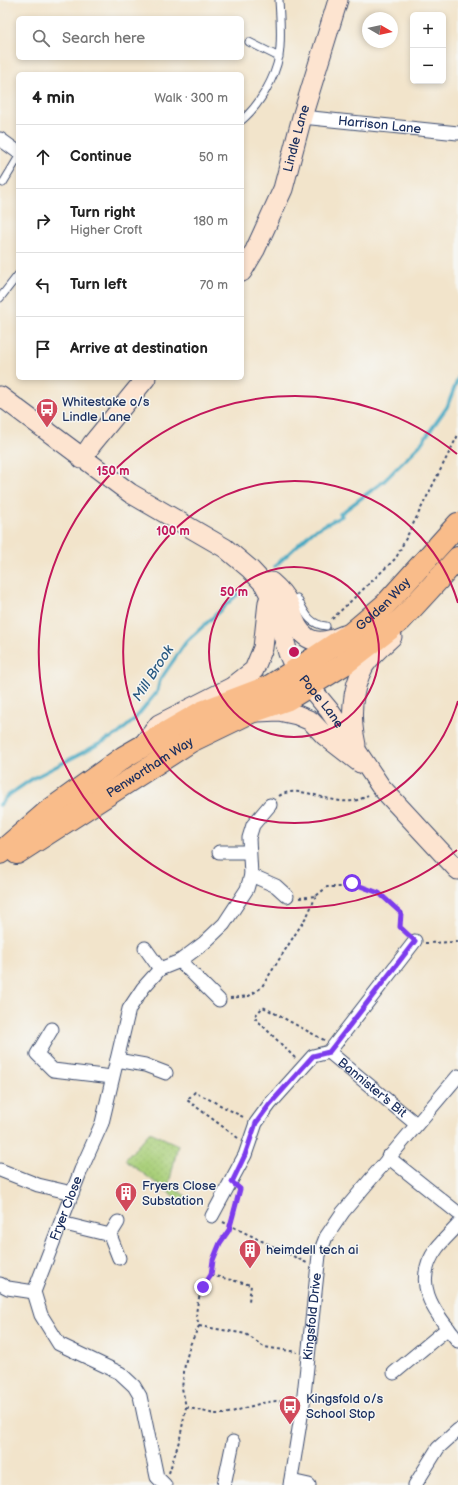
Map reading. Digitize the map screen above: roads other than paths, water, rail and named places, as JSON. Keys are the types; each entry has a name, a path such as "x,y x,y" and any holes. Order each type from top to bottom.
{"highway":[{"name":"Golden Way","path":"295,669 316,658 352,632 385,605 458,524"},
{"name":"Golden Way","path":"309,687 353,658 401,620 458,558"},
{"name":"Penwortham Way","path":"0,854 46,813 124,757 202,712 270,686 295,669"},
{"name":"Penwortham Way","path":"0,864 191,742 250,712 288,699 309,687"}],"street":[{"name":"Lindle Lane","path":"244,269 255,250 283,189 302,117 338,0"},
{"name":"Harrison Lane","path":"302,117 458,133"},
{"path":"0,138 16,150"},
{"path":"82,459 92,444 144,380"},
{"name":"Pope Lane","path":"0,396 82,459 130,493 225,548 250,569 273,601 288,653 295,669 329,710 381,787 458,870"},
{"path":"357,750 352,725 353,706 357,684 365,665 438,591 453,573 458,563"},
{"path":"250,569 268,578 289,603 294,620 302,634 311,640 323,642 352,632"},
{"path":"142,747 159,724 232,687 254,670 260,659 265,641 268,592"},
{"path":"250,712 279,711 297,715 311,721 325,736 370,771"},
{"path":"270,804 253,825 249,838 248,852 251,875 276,886 287,896"},
{"path":"219,852 248,852"},
{"name":"Fryer Close","path":"34,1292 72,1193 102,1123 129,1009 143,988 160,969 180,961 204,943 224,924 247,890 251,875"},
{"path":"212,1216 232,1182 248,1146 256,1123 270,1104 313,1056 332,1049 415,941"},
{"path":"145,948 160,969"},
{"path":"180,961 219,1000"},
{"path":"52,1029 37,1054 53,1070 112,1077"},
{"name":"Bannister's Bit","path":"332,1049 416,1124"},
{"path":"117,1060 145,1065 166,1073"},
{"name":"Kingsfold Drive","path":"290,1483 303,1404 317,1268 319,1255 326,1237 343,1212 388,1157 458,1076"},
{"path":"388,1157 458,1213"},
{"path":"0,1170 38,1185 72,1193"},
{"path":"110,1235 118,1222"},
{"path":"61,1223 110,1235"},
{"path":"458,1225 437,1248 424,1275 426,1291 448,1328 458,1341"},
{"path":"110,1235 119,1258"},
{"path":"0,1284 8,1288 34,1292 41,1315 59,1344 120,1373 134,1386 140,1396 157,1477 165,1485"},
{"path":"394,1372 448,1328"},
{"path":"415,1485 438,1448 458,1430"},
{"path":"224,1485 233,1442"},
{"path":"290,1483 309,1485"}],"lane":[{"path":"244,118 262,97 279,57 281,39 279,0"},
{"path":"249,42 279,57"},
{"path":"3,183 16,161"},
{"path":"0,298 16,278"},
{"path":"289,603 297,598 310,619 316,625 326,626"}],"waterway":[{"name":"Mill Brook","path":"275,566 313,531 342,516 340,514 384,481 420,445 447,407 458,378"},
{"name":"Mill Brook","path":"0,805 6,797 32,779 118,734 134,720 157,692 160,680 186,642 238,594"}],"place":[{"name":"Whitestake o/s Lindle Lane","path":"47,428"},
{"name":"Fryers Close Substation","path":"126,1212"},
{"name":"heimdell tech ai","path":"250,1270"},
{"name":"Kingsfold o/s School Stop","path":"290,1426"}]}
